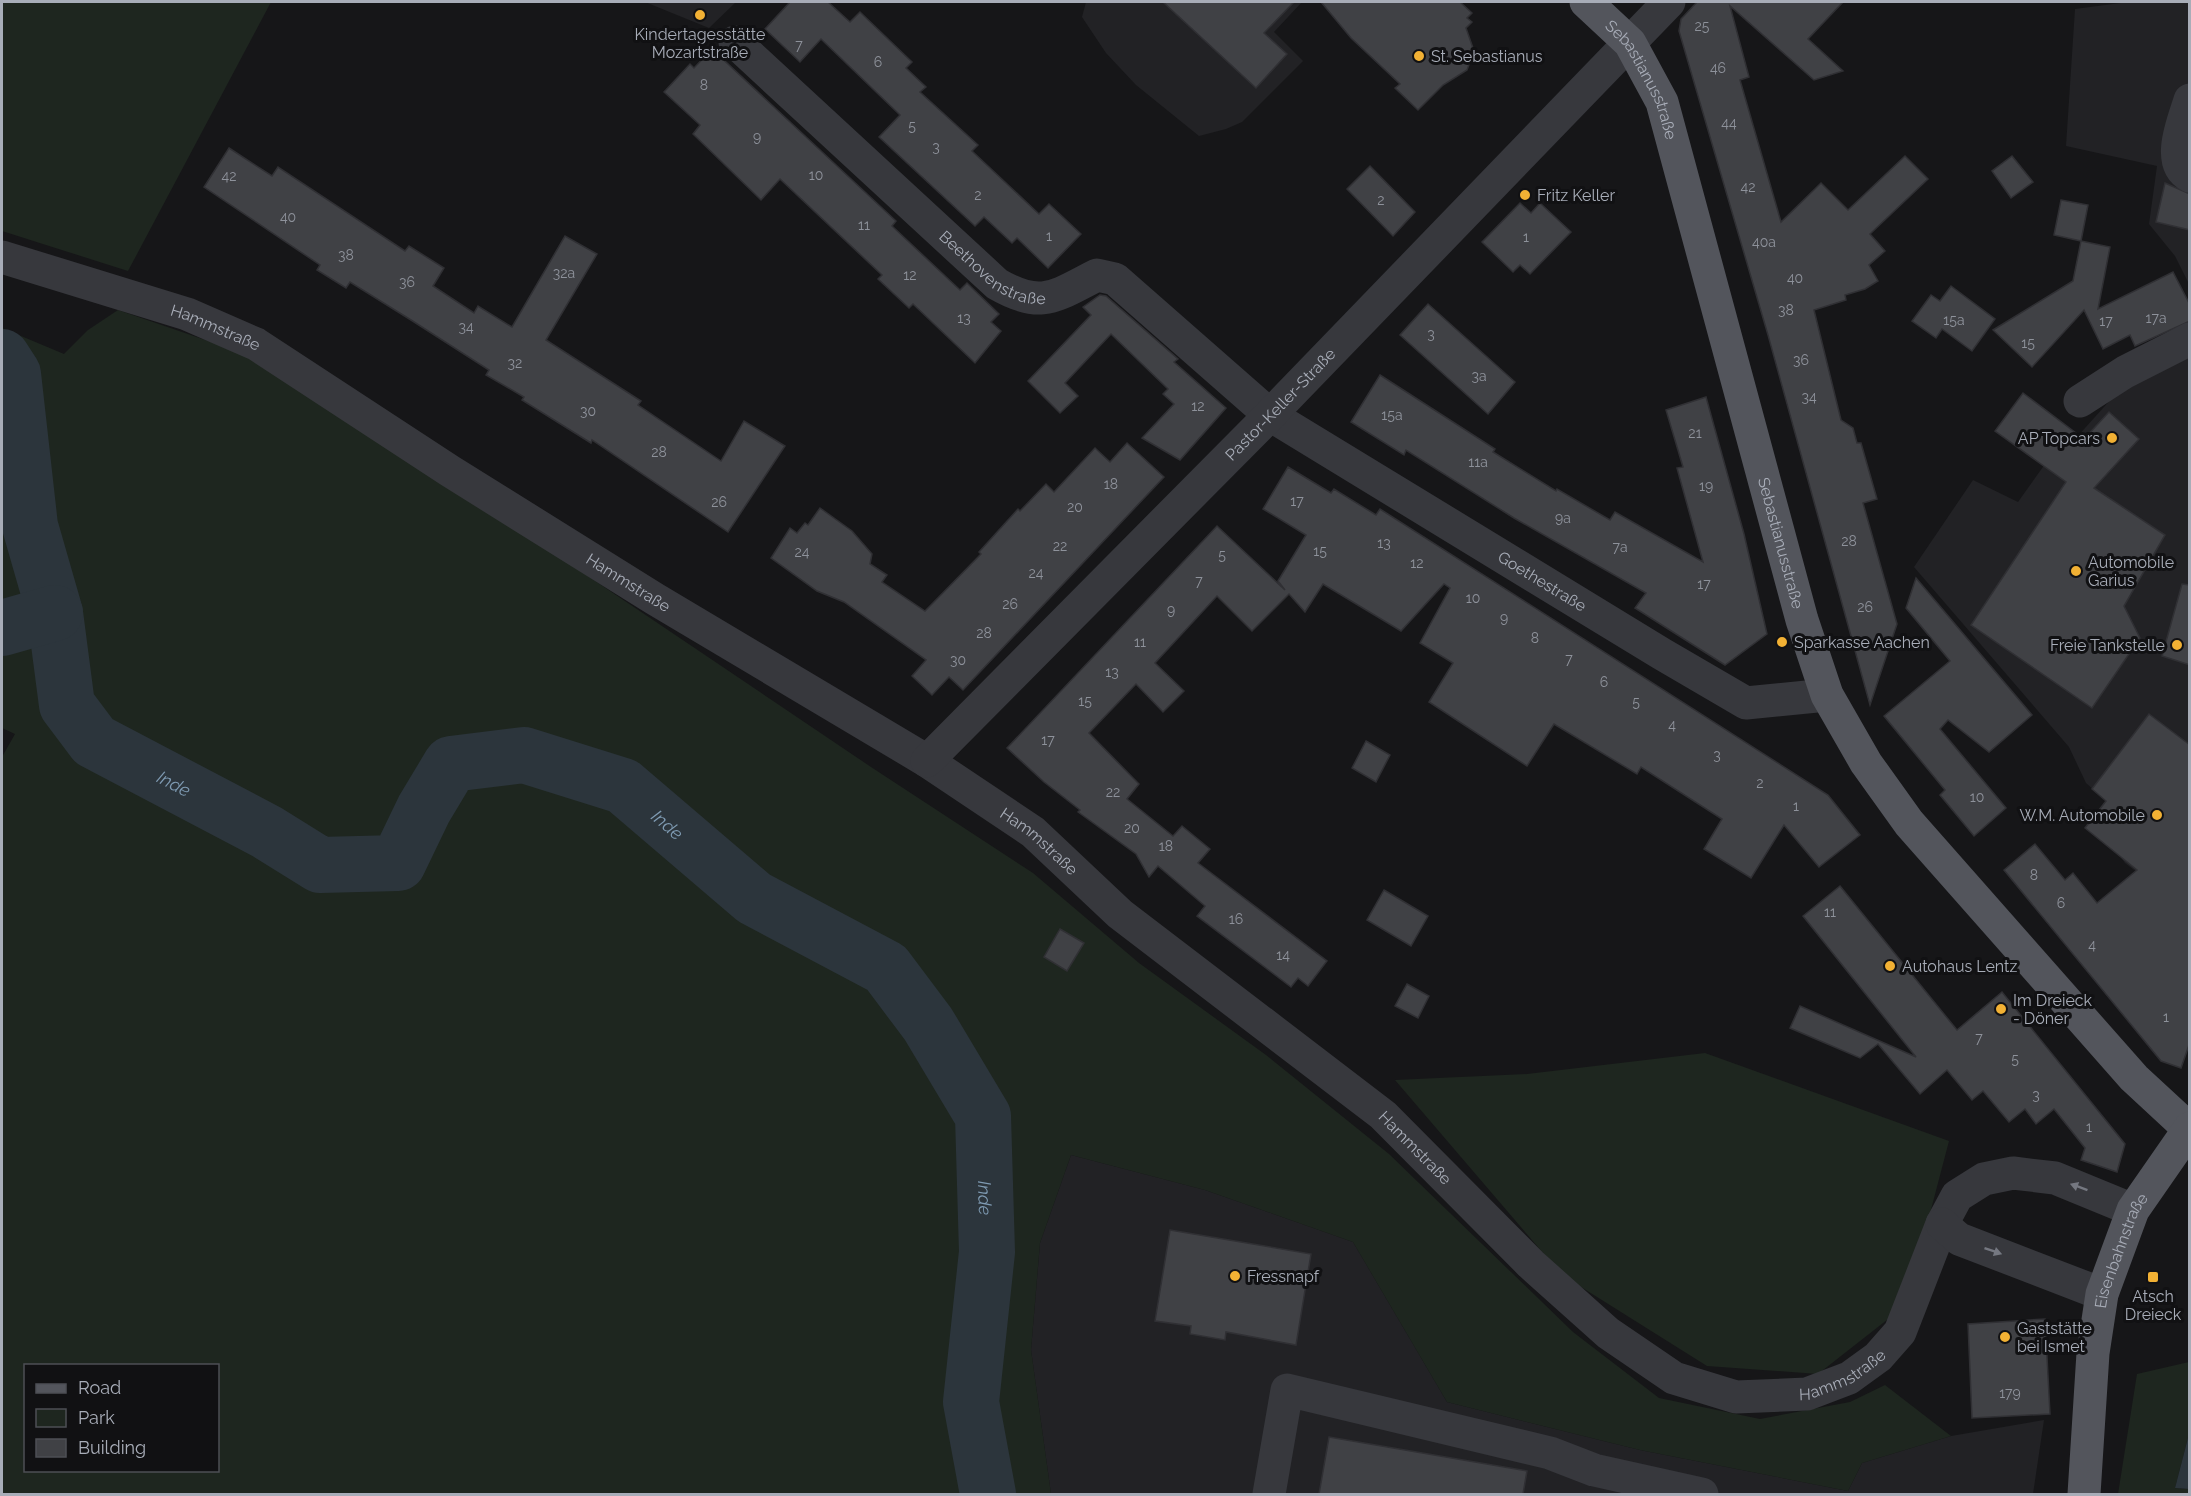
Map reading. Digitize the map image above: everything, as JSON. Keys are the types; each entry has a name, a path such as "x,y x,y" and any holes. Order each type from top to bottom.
{"main road":[{"name":"Sebastianusstraße","path":"1586,2 1630,43 1662,102 1802,620 1827,696 1866,763 1908,823 2134,1078 2189,1129"},
{"name":"Eisenbahnstraße","path":"2084,1494 2093,1353 2102,1294 2133,1210 2189,1129"}],"street":[{"name":"Pastor-Keller-Straße","path":"927,761 1270,416 1669,2"},
{"name":"Beethovenstraße","path":"735,42 997,284 1018,296 1038,300 1056,295 1097,275 1115,279 1270,416"},
{"path":"2190,100 2177,153 2178,163 2184,173 2190,176"},
{"name":"Hammstraße","path":"2,257 187,314 256,344 450,471 635,587 927,761 1033,832 1120,914 1383,1116 1548,1279 1608,1333 1674,1378 1736,1397 1807,1394 1849,1378 1878,1357 1900,1332 1942,1224 1957,1196 1984,1179 2013,1173 2055,1178 2133,1210"},
{"path":"2080,401 2125,372 2190,339"},
{"name":"Goethestraße","path":"1270,416 1746,703 1827,696"},
{"path":"1942,1224 1959,1239 2102,1294"},
{"path":"1269,1494 1287,1390 1550,1453 1592,1482 1702,1494"}],"shaded area":[{"name":"Kindertagesstätte Mozartstraße","path":"645,2 736,2 709,28"},
{"path":"1086,2 1302,2 1274,32 1303,61 1242,122 1199,136 1136,85 1106,53 1082,17"},
{"path":"2128,2 2189,2 2189,284 2175,256 2149,224 2157,166 2066,146 2075,9"},
{"path":"2189,352 2189,906 2179,904 2125,863 2120,856 2106,801 2086,783 2069,747 1914,567 1973,480 2018,502 2065,436 2076,438 2122,387"},
{"path":"1071,1155 1205,1190 1353,1242 1447,1402 1640,1450 1848,1491 1862,1463 1951,1436 2044,1420 2033,1494 1051,1494 1031,1350 1040,1243"},
{"path":"2189,1434 2189,1489 2175,1488"}],"green space":[{"path":"2,2 271,2 128,271 2,231"},
{"path":"118,310 246,354 364,425 871,767 1033,873 1139,963 1266,1055 1389,1154 1573,1332 1659,1398 1760,1419 1850,1402 1885,1385 1951,1436 1862,1463 1848,1491 1640,1450 1447,1402 1353,1242 1205,1190 1071,1155 1040,1243 1031,1350 1051,1494 2,1494 2,757 15,734 2,728 2,328 64,354 88,330"},
{"path":"1705,1053 1949,1141 1906,1305 1818,1374 1707,1366 1562,1275 1395,1080 1527,1074"},
{"path":"2189,1362 2189,1434 2175,1488 2189,1489 2189,1494 2118,1494 2137,1374"}],"building":[{"path":"790,2 828,2 850,22 860,12 912,62 906,68 926,87 920,92 978,145 972,151 1039,214 1049,204 1081,234 1048,268 1017,238 1012,243 984,217 975,226 879,137 900,115 821,39 800,62 765,29"},
{"path":"1163,2 1294,2 1264,33 1287,54 1256,88"},
{"name":"St. Sebastianus","path":"1321,2 1460,2 1472,13 1467,18 1472,22 1466,28 1474,51 1467,70 1443,85 1418,110 1395,88 1400,84 1351,38"},
{"path":"1697,2 1843,2 1808,39 1843,71 1814,80 1730,6 1749,77 1740,80 1781,222 1821,183 1848,210 1905,156 1928,179 1870,234 1885,251 1869,265 1878,281 1865,289 1845,295 1846,300 1814,310 1841,420 1853,428 1857,443 1861,443 1877,499 1863,503 1897,624 1870,705 1768,335 1679,31 1681,19"},
{"path":"712,49 896,221 892,226 960,290 967,283 999,314 991,322 1001,331 975,363 913,304 909,308 878,279 882,275 780,179 761,200 693,134 700,125 664,92 690,64 694,68"},
{"path":"229,148 272,176 278,167 405,251 409,246 444,268 433,286 474,313 478,306 512,327 565,236 597,254 546,340 641,401 638,405 721,461 744,421 785,446 728,532 592,440 591,443 522,400 524,397 486,375 489,370 411,320 350,282 346,288 317,270 320,265 204,187"},
{"path":"2012,156 2033,182 2011,198 1992,171"},
{"path":"1370,166 1415,212 1393,236 1347,189"},
{"path":"2165,183 2190,194 2190,230 2156,222"},
{"path":"2061,200 2088,205 2081,241 2054,235"},
{"path":"1520,203 1531,213 1540,203 1571,232 1530,274 1520,265 1513,272 1482,242"},
{"path":"2081,241 2110,247 2098,309 2173,272 2190,305 2190,321 2135,346 2130,335 2103,349 2084,310 2032,367 1993,330 2073,281"},
{"path":"1951,286 1995,319 1972,351 1942,329 1936,338 1912,321 1931,295 1940,301"},
{"path":"1100,295 1106,296 1178,359 1174,362 1226,408 1180,460 1142,438 1174,404 1163,394 1168,389 1111,334 1065,383 1078,396 1060,413 1028,381 1091,315 1083,307"},
{"path":"1428,304 1515,382 1488,414 1400,335"},
{"path":"1380,375 1495,449 1493,452 1556,491 1557,489 1610,520 1615,512 1703,562 1677,468 1683,467 1666,410 1706,397 1744,534 1767,634 1725,665 1635,608 1646,593 1514,518 1406,450 1404,455 1351,422"},
{"name":"Automobile Garius","path":"2023,393 2084,439 2109,412 2139,439 2094,488 2165,535 2124,606 2140,638 2092,708 1971,625 2066,482 1995,431"},
{"path":"1127,443 1164,477 963,690 949,677 932,695 912,676 926,660 844,602 817,591 771,558 790,528 797,533 805,523 808,525 820,508 852,531 872,554 870,564 887,575 882,582 925,611 981,554 979,552 1018,509 1020,511 1046,484 1054,492 1095,448 1110,462"},
{"path":"1288,467 1331,493 1334,489 1376,515 1380,509 1828,795 1860,835 1819,867 1784,825 1751,878 1704,849 1722,819 1641,767 1637,774 1554,724 1527,766 1429,702 1453,663 1420,643 1450,588 1444,584 1401,631 1323,584 1305,612 1289,594 1252,631 1217,596 1155,663 1184,691 1163,712 1136,684 1089,733 1139,784 1127,799 1173,836 1182,826 1210,849 1198,863 1327,961 1308,986 1298,978 1291,987 1197,916 1205,906 1158,866 1149,877 1136,854 1078,812 1080,810 1044,782 1007,748 1217,526 1285,590 1278,581 1306,535 1263,509"},
{"path":"1916,578 2032,715 1989,752 1948,720 1940,729 2006,808 1974,836 1940,795 1945,790 1884,716 1950,661 1906,608"},
{"path":"2182,584 2190,585 2190,665 2162,656"},
{"path":"2149,714 2190,745 2190,1042 2181,1068 2161,1061 2004,870 2035,844 2065,880 2073,873 2097,903 2137,870 2085,828 2106,801 2092,789"},
{"path":"1366,741 1390,755 1376,782 1352,768"},
{"path":"1840,886 1957,1030 2002,992 2125,1144 2117,1172 2081,1160 2085,1148 2054,1109 2036,1124 2025,1109 2009,1122 1983,1091 1972,1100 1947,1070 1920,1094 1878,1044 1860,1058 1790,1028 1800,1006 1916,1057 1803,916"},
{"path":"1384,890 1428,916 1411,946 1367,920"},
{"path":"1060,929 1084,943 1067,971 1044,957"},
{"path":"1407,984 1429,996 1418,1018 1395,1006"},
{"name":"Fressnapf","path":"1170,1230 1311,1254 1296,1345 1226,1332 1225,1340 1190,1334 1191,1326 1155,1321"},
{"path":"2045,1319 2050,1414 1972,1418 1968,1324"},
{"path":"1329,1437 1527,1471 1523,1494 1319,1494"}],"waterway":[{"name":"Inde","path":"2,357 13,374 30,526 55,613 67,705 94,741 267,832 320,865 398,863 424,809 451,764 524,755 623,786 754,898 886,968 928,1024 983,1116 987,1252 971,1402 988,1494"},
{"name":"Inde","path":"2,628 55,613"}],"place":[{"name":"Kindertagesstätte Mozartstraße","path":"700,15"},
{"name":"St. Sebastianus","path":"1419,56"},
{"name":"Fritz Keller","path":"1525,195"},
{"name":"AP Topcars","path":"2112,438"},
{"name":"Automobile Garius","path":"2076,571"},
{"name":"Sparkasse Aachen","path":"1782,642"},
{"name":"Freie Tankstelle","path":"2177,645"},
{"name":"W.M. Automobile","path":"2157,815"},
{"name":"Autohaus Lentz","path":"1890,966"},
{"name":"Im Dreieck - Döner","path":"2001,1009"},
{"name":"Fressnapf","path":"1235,1276"},
{"name":"Atsch Dreieck","path":"2153,1277"},
{"name":"Gaststätte bei Ismet","path":"2005,1337"}]}
